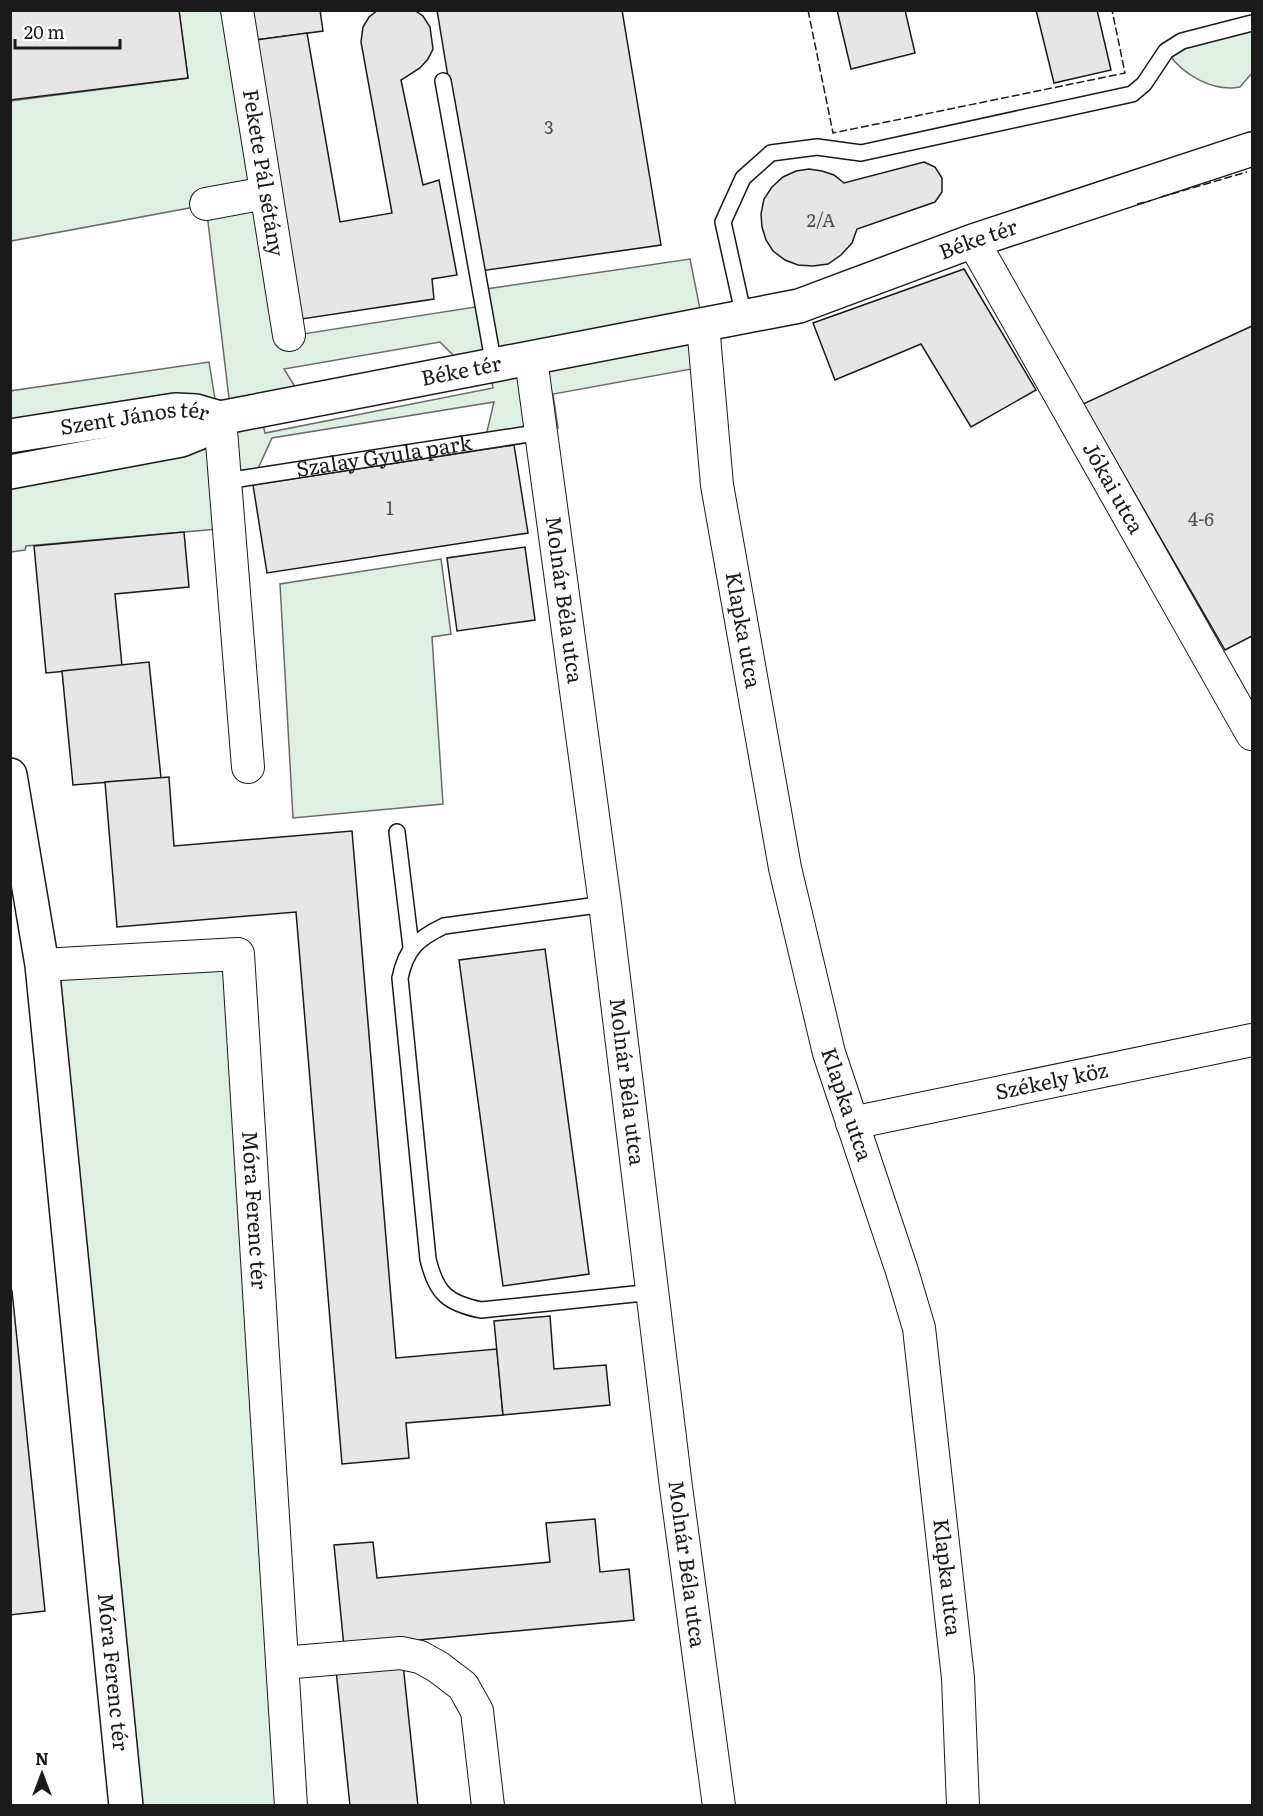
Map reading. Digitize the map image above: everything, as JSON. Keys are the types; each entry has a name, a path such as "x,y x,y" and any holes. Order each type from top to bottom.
{"street":[{"name":"Fekete Pál sétány","path":"237,10 289,335"},
{"name":"Béke tér","path":"220,418 799,306 974,241 1252,149"},
{"path":"206,204 266,193"},
{"name":"Jókai utca","path":"974,241 1252,734"},
{"name":"Klapka utca","path":"703,325 717,485 785,868 829,1053 919,1328 958,1678 963,1806"},
{"name":"Molnár Béla utca","path":"531,359 605,904 719,1806"},
{"name":"Szent János tér","path":"10,436 175,410 196,411 220,418"},
{"path":"220,418 248,767"},
{"name":"Szent János tér","path":"10,472 181,440 203,431 220,418"},
{"name":"Móra Ferenc tér","path":"13,790 42,965 126,1806"},
{"name":"Móra Ferenc tér","path":"42,965 238,954 291,1806"},
{"name":"Székely köz","path":"852,1123 1252,1040"},
{"path":"282,1663 401,1653 420,1658 438,1667 463,1686 477,1711 488,1806"}],"lane":[{"path":"744,317 723,222 743,178 771,153 817,147 861,153 1132,94 1144,84 1166,51 1182,41 1252,23"},
{"path":"443,81 494,366"},
{"name":"Szalay Gyula park","path":"226,481 542,432"},
{"path":"397,832 411,947"},
{"path":"605,904 444,926 426,934 411,947 403,963 400,978 428,1259 433,1279 444,1296 460,1306 481,1310 653,1292"}],"green space":[{"path":"179,11 244,11 297,335 482,306 479,290 690,259 703,324 697,404 691,369 553,394 558,428 485,440 494,402 272,438 255,475 226,480 229,528 26,546 25,550 11,552 11,473 260,411 265,433 493,388 489,367 468,370 440,342 284,369 304,401 231,415 206,205 11,241 10,101 188,78"},
{"path":"1252,24 1252,73 1240,87 1219,87 1200,80 1190,75 1168,53"},
{"path":"209,362 215,399 10,423 10,391"},
{"path":"441,559 451,634 432,637 443,804 293,818 280,584"},
{"path":"237,954 291,1805 129,1805 42,966"}],"building":[{"path":"10,10 179,10 188,78 10,100"},
{"path":"244,10 320,10 323,31 248,41"},
{"path":"378,10 414,10 423,16 430,27 433,49 428,59 420,68 401,80 423,185 439,180 457,275 432,279 434,299 295,320 248,41 307,33 340,222 392,213 361,42 363,27 369,17"},
{"path":"437,10 622,10 661,245 480,271"},
{"path":"837,10 905,10 915,53 851,69"},
{"path":"1036,10 1097,10 1111,70 1054,83"},
{"path":"924,162 935,167 942,178 942,192 935,202 857,229 852,243 828,264 798,265 785,260 773,251 766,240 761,214 764,199 783,177 796,171 809,169 834,175 844,183"},
{"path":"964,269 1036,390 971,427 921,344 835,380 813,323"},
{"path":"1252,326 1252,636 1225,650 1083,404"},
{"path":"514,445 528,533 267,573 253,485"},
{"path":"184,532 189,587 115,594 122,666 46,673 34,546"},
{"path":"525,547 535,620 457,631 447,558"},
{"path":"149,662 161,778 73,785 62,671"},
{"path":"169,777 174,846 352,831 396,1358 497,1349 503,1415 406,1423 409,1458 342,1464 296,912 117,927 105,782"},
{"path":"545,949 589,1274 503,1286 459,960"},
{"path":"10,1291 12,1291 45,1611 10,1615"},
{"path":"550,1316 554,1369 606,1365 610,1405 503,1415 494,1321"},
{"path":"595,1519 600,1572 629,1569 634,1620 344,1647 334,1545 373,1542 377,1578 550,1562 546,1523"},
{"path":"403,1664 418,1806 350,1806 336,1670"}],"fence":[{"path":"808,10 833,133 1125,73 1112,10"},
{"path":"1161,197 1247,172"},
{"path":"1137,204 1150,201"}]}
